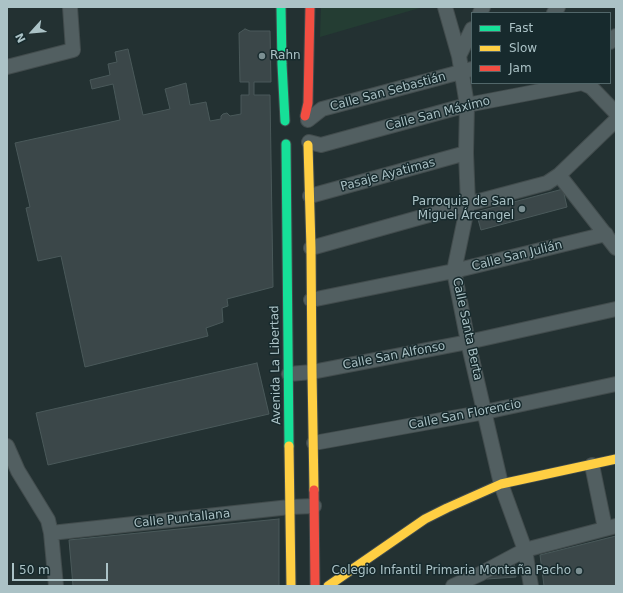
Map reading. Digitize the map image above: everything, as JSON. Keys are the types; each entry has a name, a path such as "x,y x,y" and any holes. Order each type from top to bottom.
{"street":[{"path":"7,67 73,50 70,7"},
{"path":"281,7 284,127"},
{"path":"310,7 308,103 305,136 310,196 315,586"},
{"name":"Calle Santa Berta","path":"445,7 459,56 467,71 466,154 468,204 454,271 468,342 501,484 525,550 530,586"},
{"path":"451,28 458,34 470,32"},
{"path":"459,56 470,32"},
{"name":"Calle San Sebastián","path":"305,136 322,109 467,71"},
{"name":"Calle San Máximo","path":"305,136 321,145 467,105 571,84 582,84 591,87 616,113"},
{"path":"284,127 291,116 295,115 305,136"},
{"path":"311,248 468,204 547,184 616,120"},
{"name":"Avenida La Libertad","path":"284,127 286,144 291,586"},
{"path":"286,144 305,136"},
{"name":"Pasaje Ayatimas","path":"310,196 466,154"},
{"path":"559,174 616,248"},
{"name":"Calle San Julián","path":"311,300 454,271 606,234"},
{"name":"Calle San Alfonso","path":"288,374 312,372 468,342 616,309"},
{"name":"Calle San Florencio","path":"314,443 485,412 616,384"},
{"path":"7,446 18,471 48,520 51,533 56,586"},
{"path":"328,586 425,519 501,484 616,459"},
{"path":"453,586 480,579 525,550 611,527 592,465"},
{"name":"Calle Puntallana","path":"51,533 290,507 314,506"}],"green space":[{"path":"321,7 423,7 320,37"}],"building":[{"path":"245,29 250,31 270,31 271,82 254,82 254,95 270,95 273,287 227,299 228,306 222,308 223,322 206,328 208,336 85,367 61,256 38,261 26,208 30,207 15,143 120,120 113,84 92,89 90,80 110,75 108,64 117,62 115,52 128,49 143,115 170,109 165,89 186,83 190,105 206,102 210,121 221,119 223,114 227,113 230,116 241,114 241,95 249,95 249,82 240,82 239,33"},
{"name":"Parroquia de San Miguel Árcangel","path":"563,189 567,207 481,230 476,212"},
{"path":"257,363 269,414 48,465 36,413"},
{"path":"279,519 279,586 73,586 69,540"},
{"name":"Colegio Infantil Primaria Montaña Pacho","path":"616,536 616,586 544,586 540,555"},
{"path":"514,564 516,577 487,579 487,575"}],"traffic: fast":[{"path":"281,7 285,121"},
{"path":"286,144 289,446"}],"traffic: slow":[{"path":"308,145 311,248 314,490"},
{"path":"289,446 291,586"},
{"path":"328,586 425,519 501,484 616,459"}],"traffic: jam":[{"path":"305,116 308,103 310,7"},
{"path":"314,490 315,586"}],"place":[{"name":"Rahn","path":"262,56"},
{"name":"Parroquia de San Miguel Árcangel","path":"522,209"},
{"name":"Colegio Infantil Primaria Montaña Pacho","path":"579,571"}]}
